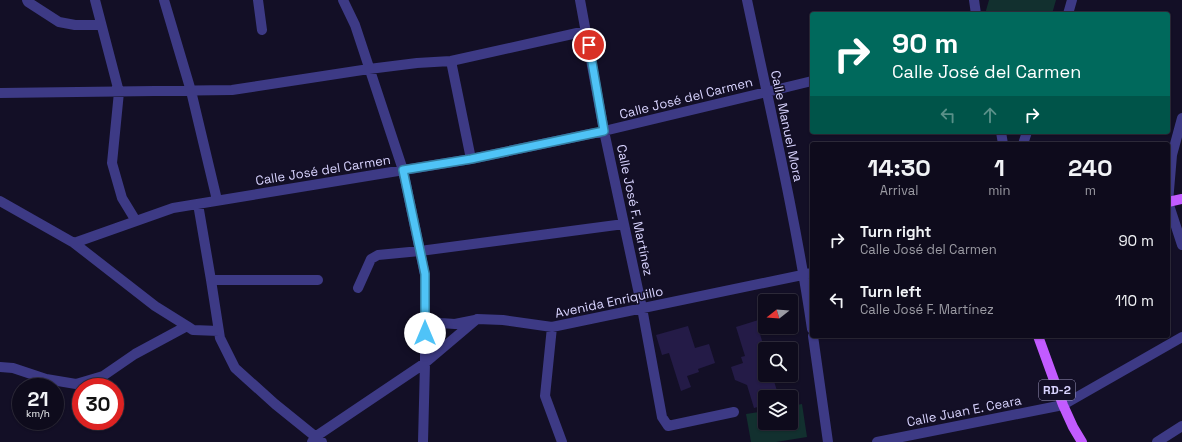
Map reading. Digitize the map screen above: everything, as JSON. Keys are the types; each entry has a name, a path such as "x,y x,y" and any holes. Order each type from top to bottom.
{"main road":[{"path":"1170,202 1182,199"},
{"name":"RD-2","path":"1039,338 1063,405 1082,442"}],"street":[{"path":"27,0 60,22 75,25 101,25"},
{"path":"95,0 119,92 112,163 122,198 136,221"},
{"path":"164,0 191,91 217,200"},
{"path":"258,0 262,30"},
{"path":"343,0 355,25 403,170 425,274 423,442"},
{"name":"Calle José F. Martínez","path":"580,0 604,131 642,308 662,417 668,426 734,412"},
{"name":"Calle Manuel Mora","path":"747,0 766,92 808,273 810,301"},
{"path":"974,0 976,12"},
{"path":"1069,12 1072,0"},
{"path":"0,93 232,90 369,69 417,63 450,61 586,31"},
{"path":"450,61 471,159"},
{"name":"Calle José del Carmen","path":"74,243 173,208 471,159 604,131 810,81"},
{"path":"1170,178 1172,155 1182,118"},
{"path":"0,201 74,243 155,306 193,330 219,331"},
{"path":"198,204 212,280 220,338 236,368 316,440 425,363 478,319"},
{"path":"1170,208 1182,245"},
{"path":"358,288 371,259 378,255 420,251 624,224"},
{"name":"Avenida Enriquillo","path":"425,318 440,323 455,324 478,319 503,320 552,327 808,273"},
{"path":"212,280 318,280"},
{"path":"0,367 13,368 46,379 76,384 103,376 135,354 187,326"},
{"path":"552,327 545,396 562,442"},
{"name":"Calle Juan E. Ceara","path":"876,442 1063,405 1182,336"},
{"path":"813,338 828,442"},
{"path":"1157,442 1182,426"}],"green space":[{"path":"989,0 1056,0 1053,12 986,12"},
{"path":"802,404 807,437 776,442 751,442 746,414 758,412 758,430 798,430 798,405"}],"building":[{"path":"758,320 758,334 760,334 762,342 758,342 758,382 774,382 777,390 758,390 758,407 754,408 747,385 735,380 731,367 743,363 741,357 745,356 736,327"},
{"path":"688,326 695,348 709,344 715,363 698,369 699,372 687,376 691,387 681,391 669,353 662,355 656,335"}],"route":[{"path":"425,333 425,274 403,170 471,159 604,131 589,45"}]}
